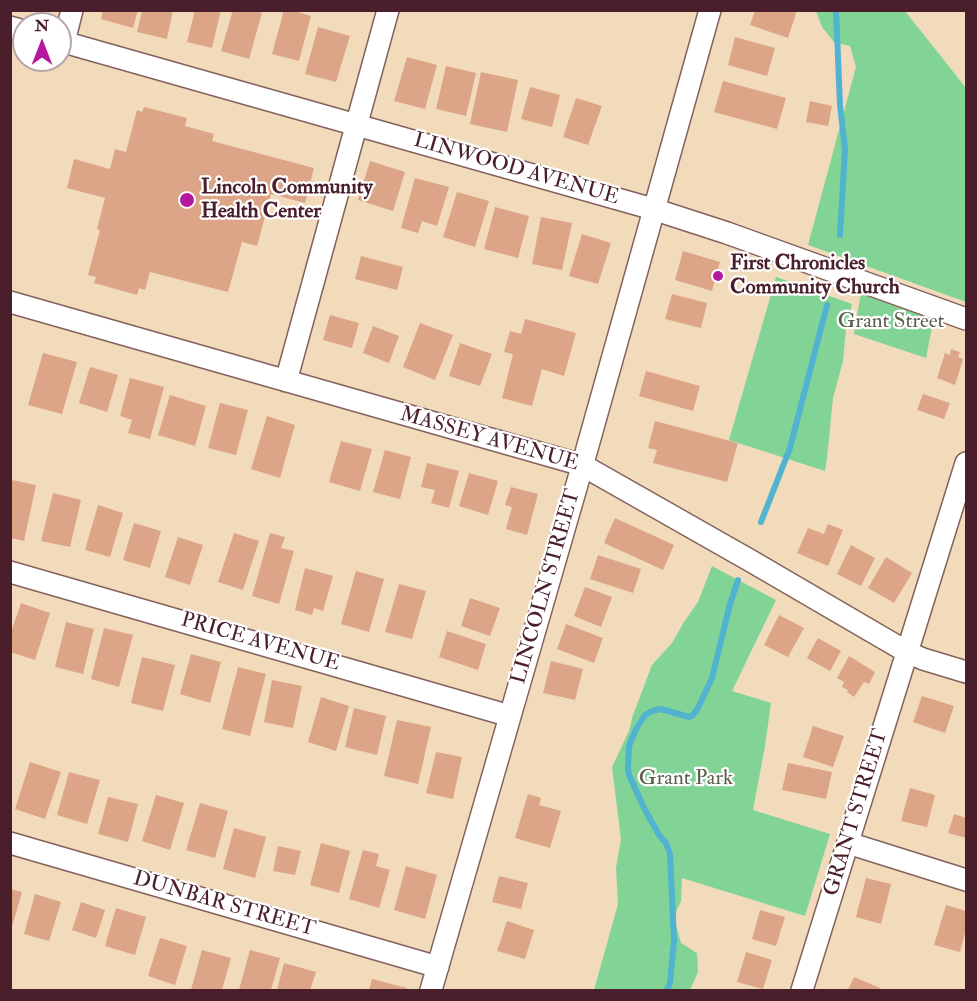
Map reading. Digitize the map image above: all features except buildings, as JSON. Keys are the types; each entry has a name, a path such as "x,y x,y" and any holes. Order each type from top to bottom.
{"street":[{"path":"286,381 388,10"},
{"name":"LINCOLN STREET","path":"431,990 710,10"},
{"name":"LINWOOD AVENUE","path":"72,44 653,209 727,233 966,319"},
{"name":"MASSEY AVENUE","path":"10,302 582,465 907,652 966,672"},
{"name":"GRANT STREET","path":"802,990 966,463"},
{"name":"PRICE AVENUE","path":"10,572 510,716"},
{"name":"DUNBAR STREET","path":"10,843 438,967"},
{"path":"848,843 966,880"}],"green space":[{"path":"816,11 905,11 966,88 966,302 808,245 856,67 850,46 834,42 822,27"},
{"path":"776,277 852,304 846,329 843,361 833,398 825,471 729,440"},
{"name":"Grant Street","path":"862,287 935,312 926,358 854,334"},
{"name":"Grant Park","path":"712,566 776,600 732,691 771,703 753,810 830,834 805,916 682,878 681,901 676,912 676,925 681,943 697,953 698,972 690,990 594,990 618,904 616,868 621,840 612,767 629,731 652,665 672,643 698,602"}],"waterway":[{"path":"836,10 840,105 845,149 840,235"},
{"path":"761,522 790,448 827,305"},
{"path":"667,990 670,983 674,941 670,854 666,843 644,808 629,775 629,746 645,715 652,711 661,709 689,717 698,708 712,678 738,580"}],"place":[{"name":"Lincoln Community Health Center","path":"187,200"},
{"name":"First Chronicles Community Church","path":"718,276"}]}
